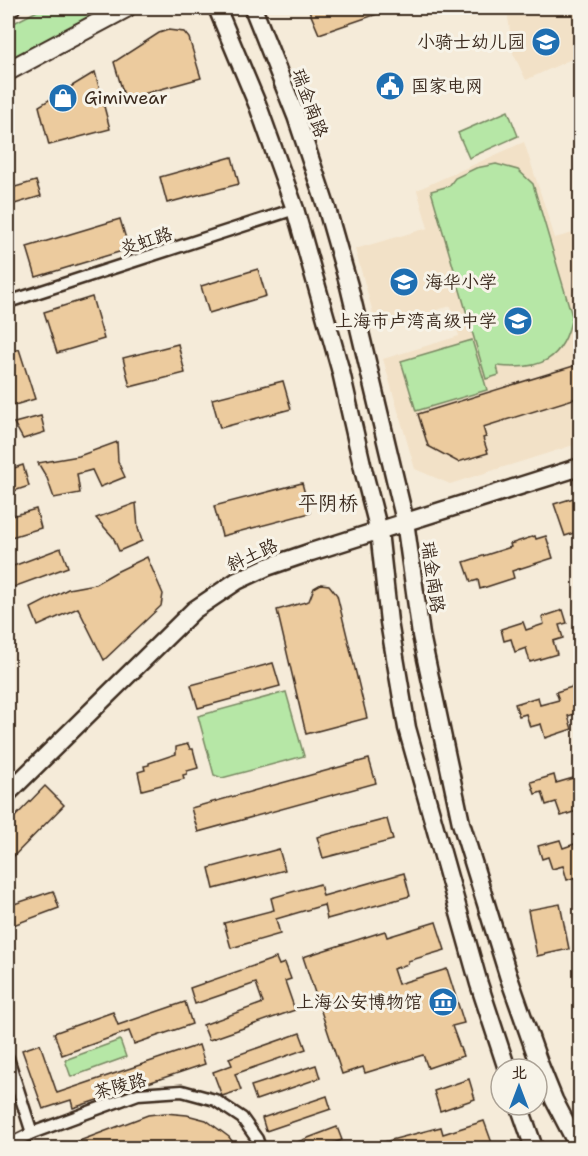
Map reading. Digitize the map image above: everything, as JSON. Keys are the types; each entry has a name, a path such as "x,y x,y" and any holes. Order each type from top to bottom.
{"main road":[{"path":"8,71 126,8"},
{"path":"217,8 258,106 295,209 341,372 379,531 389,622 407,728 479,984 503,1057"},
{"name":"瑞金南路","path":"253,8 296,116 327,209 349,286 405,522 421,635 461,823 508,975 539,1063 554,1100 579,1149"},
{"name":"斜土路","path":"8,793 177,626 210,598 237,581 267,567 580,467"},
{"path":"523,1117 534,1149"}],"street":[{"name":"炎虹路","path":"8,302 295,209"},
{"path":"8,1058 32,1132"},
{"name":"茶陵路","path":"8,1145 32,1132 138,1094 182,1090 215,1100 242,1118 257,1139 260,1149"}],"shaded area":[{"name":"小骑士幼儿园","path":"576,8 580,30 580,55 526,80 513,53 507,10"},
{"name":"上海市卢湾高级中学","path":"524,142 555,238 580,231 580,443 450,484 415,469 383,359 459,336 451,306 377,327 355,249 428,228 417,190"}],"green space":[{"path":"43,8 107,8 8,68 8,26"},
{"path":"508,111 518,136 469,158 458,133"},
{"path":"496,164 518,170 533,184 572,316 563,343 548,359 526,366 497,366 499,375 486,379 431,191 449,186 455,178 476,168"},
{"path":"472,340 487,390 416,411 401,361"},
{"path":"286,692 304,756 222,778 214,775 198,716"},
{"path":"120,1040 126,1057 71,1077 65,1060"}],"building":[{"path":"308,8 391,8 392,9 319,34"},
{"path":"168,30 184,32 189,38 201,78 125,99 114,62 159,33"},
{"path":"95,72 110,129 49,145 39,106"},
{"path":"232,157 239,184 167,203 160,177"},
{"path":"36,181 41,196 8,206 8,189"},
{"path":"120,219 129,249 36,277 27,247"},
{"path":"258,269 266,296 209,313 201,286"},
{"path":"92,297 104,339 57,353 44,312"},
{"path":"178,344 185,373 130,387 123,358"},
{"path":"19,349 35,399 8,407 8,353"},
{"path":"580,364 580,397 483,427 486,437 483,438 488,453 458,462 428,446 418,414"},
{"path":"283,381 291,409 220,428 212,399"},
{"path":"41,416 45,432 23,439 14,423"},
{"path":"117,442 118,462 125,477 100,487 92,470 77,474 80,493 54,498 47,478 38,463 79,456"},
{"path":"23,465 29,486 8,493 8,470"},
{"path":"302,483 310,513 222,536 214,506"},
{"path":"580,496 580,531 565,536 554,504"},
{"path":"136,503 138,528 142,541 119,551 113,537 96,518"},
{"path":"36,509 41,528 8,538 8,517"},
{"path":"535,536 536,539 546,536 553,558 512,571 514,578 480,589 478,580 471,582 464,562 511,547 510,544"},
{"path":"61,548 68,567 8,589 8,568"},
{"path":"147,557 163,594 161,606 104,660 78,608 38,626 31,608 68,589 95,584"},
{"path":"321,584 329,585 337,595 367,718 306,734 277,610 309,601 314,588"},
{"path":"563,610 567,623 559,625 563,638 553,641 557,654 530,662 526,648 515,652 511,639 504,641 501,629 523,622 526,630 544,624 542,617"},
{"path":"273,663 280,686 198,708 191,685"},
{"path":"578,685 580,698 574,700 578,713 568,716 572,729 545,738 541,724 530,727 526,714 519,716 515,704 538,697 540,705 559,700 556,692"},
{"path":"188,744 190,749 193,749 198,768 187,771 187,774 183,775 184,779 142,790 138,772 145,770 144,766 176,754 176,747"},
{"path":"369,759 376,783 198,832 191,808"},
{"path":"554,775 556,783 580,776 580,810 561,816 556,802 546,805 542,792 535,794 531,782"},
{"path":"45,786 64,805 8,862 8,824"},
{"path":"387,819 393,840 323,858 317,837"},
{"path":"560,840 563,848 580,842 580,876 567,880 563,866 552,869 548,857 542,859 538,846"},
{"path":"279,849 285,870 214,889 209,868"},
{"path":"404,873 410,896 327,919 324,905 276,919 280,934 231,948 224,923 274,910 271,898 320,884 323,896"},
{"path":"53,891 59,908 8,927 8,906"},
{"path":"560,904 569,949 537,956 528,910"},
{"path":"436,922 445,950 408,961 408,964 393,969 398,984 447,969 464,1023 452,1026 463,1056 428,1068 423,1055 365,1073 363,1067 342,1074 303,957 385,931 387,937"},
{"path":"276,958 279,965 285,963 291,979 285,981 295,1010 209,1040 203,1025 263,1003 256,983 195,1004 190,988"},
{"path":"185,1002 192,1024 134,1044 129,1031 62,1055 54,1033 113,1012 118,1025"},
{"path":"300,1033 306,1049 235,1074 241,1090 222,1096 213,1072 232,1065 229,1058"},
{"path":"40,1044 57,1093 199,1045 205,1064 73,1108 71,1100 43,1109 22,1050"},
{"path":"316,1065 320,1078 256,1100 251,1086"},
{"path":"469,1079 475,1099 440,1111 434,1091"},
{"path":"327,1096 331,1109 266,1131 262,1118"},
{"path":"165,1113 206,1120 229,1137 238,1149 58,1149 148,1115"},
{"path":"484,1121 492,1143 490,1149 456,1149 455,1145 440,1149 368,1149 368,1146 441,1127 443,1134"},
{"path":"337,1127 342,1140 318,1149 279,1149"}],"place":[{"name":"小骑士幼儿园","path":"546,42"},
{"name":"国家电网","path":"390,86"},
{"name":"Gimiwear","path":"63,98"},
{"name":"海华小学","path":"404,282"},
{"name":"上海市卢湾高级中学","path":"518,321"},
{"name":"上海公安博物馆","path":"443,1002"}],"district":[{"name":"平阴桥","path":"328,503"}]}
